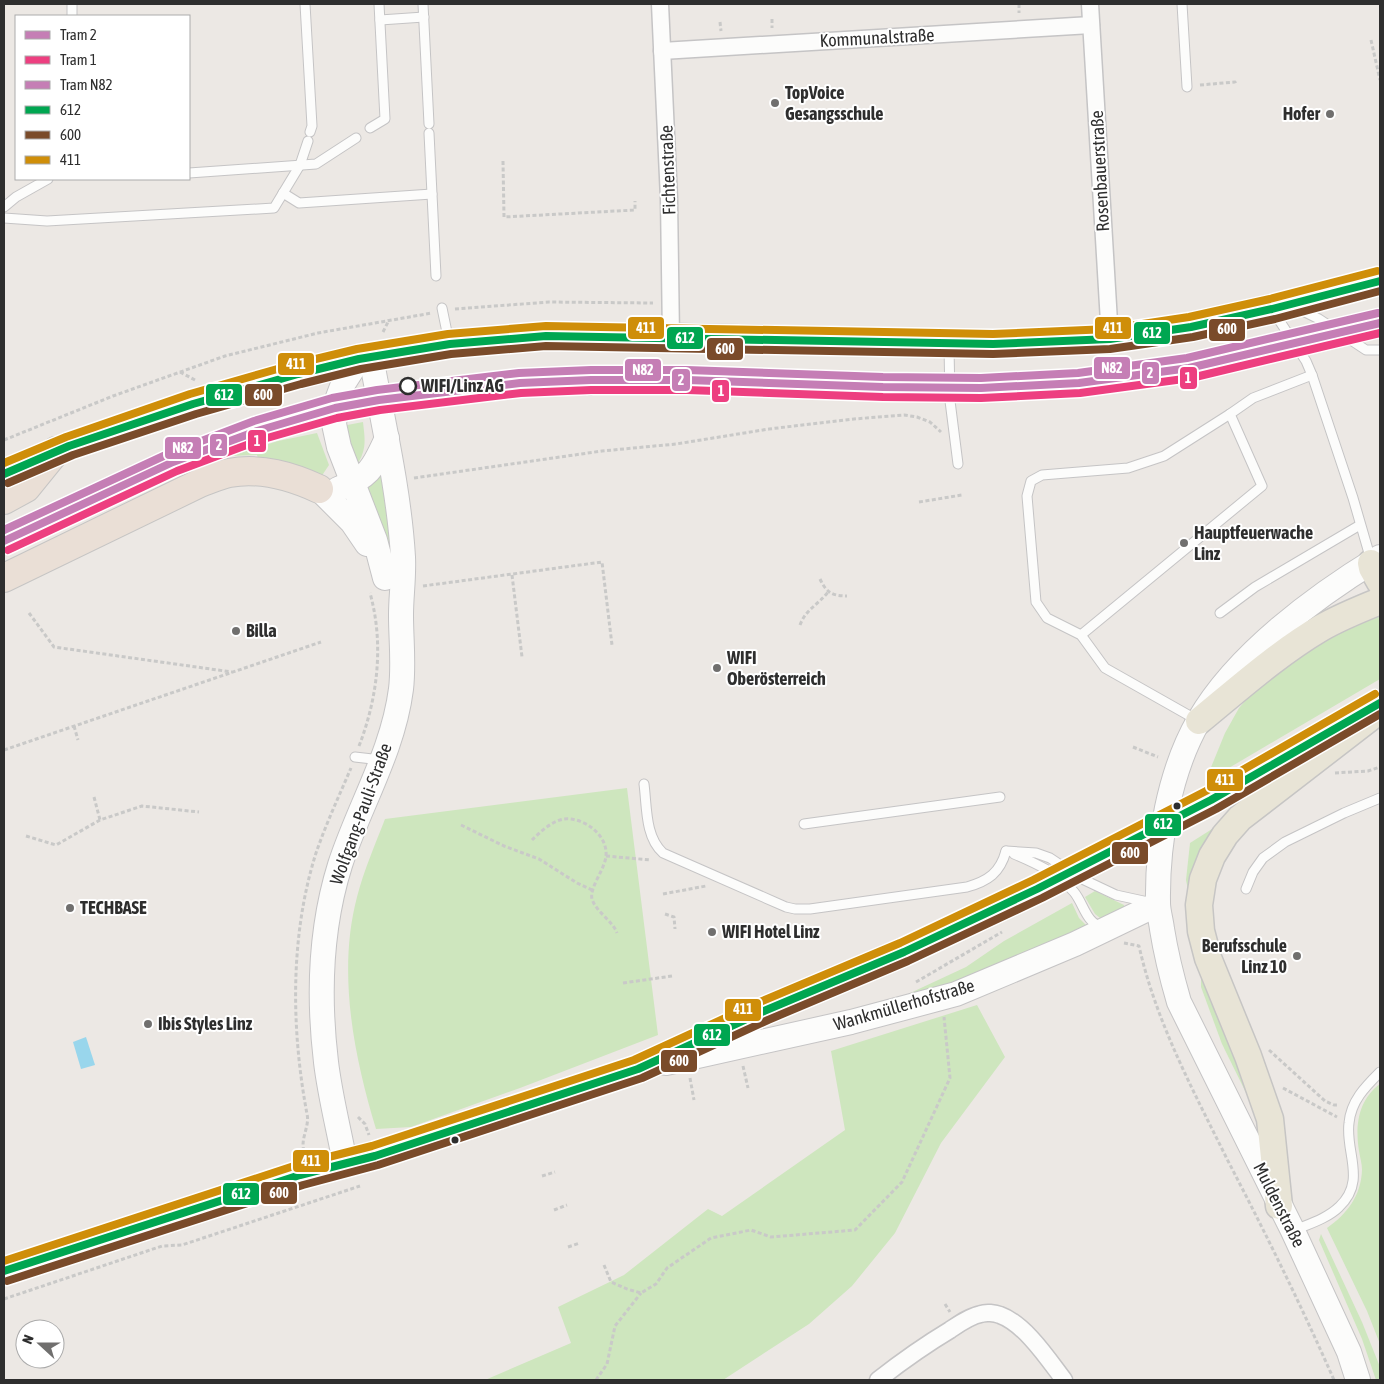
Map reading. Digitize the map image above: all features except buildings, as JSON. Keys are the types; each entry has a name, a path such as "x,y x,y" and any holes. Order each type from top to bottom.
{"highway":[{"path":"4,500 26,488 56,451"},
{"path":"4,578 200,483 230,473 254,471 279,474 300,480 319,489"}],"main road":[{"path":"4,474 56,451 193,404 298,374 365,358 450,344 546,336 993,344 1110,339 1191,327 1281,307 1380,281"},
{"name":"Wolfgang-Pauli-Straße","path":"345,1163 326,1063 321,1000 322,957 330,898 349,838 382,760 396,718 404,664 401,613 404,578 403,555 387,438 365,358"},
{"name":"Wolfgang-Pauli-Straße","path":"365,358 340,392 335,408 334,424 339,448 375,540 377,585"},
{"path":"319,489 329,491 353,483 365,476 373,466 387,438"},
{"name":"Wolfgang-Pauli-Straße","path":"319,489 352,522 368,545 377,585 401,613"},
{"name":"Muldenstraße","path":"1358,1380 1338,1328 1293,1231 1179,1002 1168,961 1158,904 1163,833 1170,793 1184,752 1199,721 1221,688 1260,647 1339,583 1377,568"},
{"path":"1199,721 1281,655 1321,628 1350,613 1380,601"},
{"name":"Wankmüllerhofstraße","path":"4,1272 300,1175 375,1156 638,1069 764,1011 904,952 1037,889 1211,800 1380,703"},
{"path":"1279,1206 1270,1119 1248,1056 1208,958 1201,931 1199,905 1203,879 1212,856 1225,835 1240,818 1380,710"},
{"name":"Wankmüllerhofstraße","path":"638,1069 851,1022 956,994 1111,928 1158,904"}],"street":[{"name":"Fichtenstraße","path":"660,4 669,199 671,337"},
{"name":"Rosenbauerstraße","path":"1090,4 1110,339"},
{"name":"Kommunalstraße","path":"662,51 1091,25"},
{"path":"878,1380 920,1349 961,1323 981,1314 991,1313 1012,1321 1025,1333 1064,1380"}],"lane":[{"path":"4,218 47,221 274,208 300,165 312,126 305,4"},
{"path":"370,128 385,119 379,4"},
{"path":"423,4 436,276"},
{"path":"1182,4 1187,86"},
{"path":"380,20 424,17"},
{"path":"193,162 191,173 247,164 316,164 356,138"},
{"path":"4,207 16,197 46,180"},
{"path":"283,193 299,203 432,194"},
{"path":"1281,307 1319,319 1366,350 1380,350"},
{"path":"1281,307 1312,375 1360,525 1377,568"},
{"path":"442,308 450,344"},
{"path":"949,343 950,401 958,464"},
{"path":"1199,721 1105,668 1081,635 1047,618 1036,602 1027,496 1031,481 1042,475 1128,468 1164,456 1254,398 1312,375"},
{"path":"1081,635 1262,486 1230,414"},
{"path":"1220,613 1255,587 1360,525"},
{"path":"355,757 382,760"},
{"path":"644,784 650,832 655,846 662,853 786,907 795,909 810,909 967,887 992,876 1003,864 1006,851"},
{"path":"804,824 1000,797"},
{"path":"1246,889 1253,872 1263,858 1285,842 1344,813 1380,798"},
{"path":"1006,851 1036,853 1050,858 1080,878 1116,895 1158,904"},
{"path":"1006,851 1054,874 1073,891 1088,918 1093,923 1100,927 1111,928"},
{"path":"1293,1231 1340,1207 1350,1192 1354,1174 1348,1123 1354,1104 1363,1089 1380,1072"}],"path":[{"path":"772,19 772,31"},
{"path":"720,22 721,34"},
{"path":"1371,40 1380,80"},
{"path":"1187,86 1235,82 1236,85"},
{"path":"503,161 504,218 635,210 635,201"},
{"path":"399,409 486,395 594,394"},
{"path":"408,479 602,451 676,444 797,426 904,415 930,422 956,446"},
{"path":"919,502 962,494"},
{"path":"422,586 602,562 612,644"},
{"path":"512,575 522,657"},
{"path":"820,579 828,592 834,595 847,596"},
{"path":"303,1146 308,1117 303,1094 296,1005 302,914 316,853 370,716 378,657 377,585"},
{"path":"800,625 809,610 823,599 828,592"},
{"path":"29,613 54,646 233,672"},
{"path":"4,750 321,642"},
{"path":"74,726 78,740"},
{"path":"1133,746 1158,757"},
{"path":"1327,773 1368,771 1380,767"},
{"path":"94,797 100,820"},
{"path":"26,836 56,844 100,820 142,806 199,812"},
{"path":"532,840 541,831 565,819 590,826 599,834 605,845 606,856 600,877 592,890 592,899 614,925 617,934"},
{"path":"461,825 504,846 539,859 577,883 592,890"},
{"path":"606,856 659,860"},
{"path":"662,894 728,882"},
{"path":"664,914 674,917 674,929"},
{"path":"908,986 1003,932"},
{"path":"1139,946 1152,999 1166,1033 1308,1321 1334,1380"},
{"path":"623,983 672,976"},
{"path":"596,1380 607,1364 616,1326 641,1293 656,1284 666,1268 712,1238 751,1230 771,1237 855,1230 902,1182 950,1078 944,1011"},
{"path":"1265,1046 1326,1101 1338,1106 1342,1104"},
{"path":"734,1067 743,1065 748,1088"},
{"path":"681,1080 698,1075"},
{"path":"690,1078 694,1100"},
{"path":"1278,1085 1348,1123"},
{"path":"542,1176 555,1172"},
{"path":"4,1299 162,1246 182,1245 360,1186"},
{"path":"554,1210 567,1205"},
{"path":"568,1247 580,1242"},
{"path":"604,1265 611,1282 641,1293"}],"green space":[{"path":"363,422 364,444 357,465 342,426"},
{"path":"317,433 329,465 321,477 259,462 257,455 230,456 278,441"},
{"path":"381,474 390,541 386,547 363,488"},
{"path":"1380,613 1380,679 1205,782 1225,733 1239,708 1269,674 1306,646"},
{"path":"627,788 658,1035 411,1127 376,1129 355,1044 348,985 348,955 357,897 366,867 385,819"},
{"path":"1220,824 1191,905 1186,880 1190,843"},
{"path":"1095,891 1124,905 1124,911 1104,921 1095,914 1085,897"},
{"path":"1072,903 1079,918 1088,927 975,978 878,1008 966,967 1004,941"},
{"path":"1201,978 1226,1017 1255,1111 1222,1044 1201,987"},
{"path":"977,1005 1005,1057 941,1143 895,1233 852,1286 809,1324 723,1380 485,1380 571,1343 558,1307 624,1275 708,1209 722,1216 845,1130 831,1051"},
{"path":"1380,1084 1380,1344 1367,1311 1327,1228 1341,1217 1352,1204 1359,1188 1362,1170 1358,1142 1358,1123 1367,1098"},
{"path":"1321,1234 1362,1322 1380,1367 1380,1380 1376,1380 1362,1339 1319,1240"}],"water":[{"path":"86,1037 95,1065 81,1069 73,1042"}],"tram line":[{"name":"N82","path":"4,530 170,453 254,421 332,398 377,390 519,373 591,370 687,370 883,377 981,378 1078,373 1187,358 1378,313"},
{"name":"2","path":"4,541 173,462 257,431 335,408 379,400 520,383 591,380 687,380 883,387 981,388 1079,383 1189,368 1380,323"},
{"name":"1","path":"8,550 177,471 260,440 337,418 380,410 521,393 591,390 687,390 883,397 981,398 1080,393 1191,378 1380,333"}],"transit line":[{"name":"411","path":"4,463 66,437 190,394 295,364 357,349 448,334 546,326 993,334 1109,329 1189,317 1270,299 1377,271"},
{"name":"612","path":"4,474 69,446 193,404 359,359 450,344 546,336 993,344 1110,339 1191,327 1272,309 1380,281"},
{"name":"600","path":"8,483 73,455 196,414 361,369 451,354 546,346 993,354 1110,349 1193,337 1275,319 1380,291"},
{"name":"411","path":"4,1261 297,1165 372,1146 634,1060 760,1002 900,943 1033,880 1206,791 1375,694"},
{"name":"612","path":"4,1271 300,1175 375,1156 638,1069 764,1011 904,952 1037,889 1211,800 1380,703"},
{"name":"600","path":"7,1281 303,1185 378,1165 642,1078 768,1020 908,961 1042,898 1216,809 1380,714"}],"place":[{"name":"TopVoice Gesangsschule","path":"775,103"},
{"name":"Hofer","path":"1330,114"},
{"name":"WIFI/Linz AG","path":"408,386"},
{"name":"Hauptfeuerwache Linz","path":"1184,543"},
{"name":"Billa","path":"236,631"},
{"name":"WIFI Oberösterreich","path":"717,668"},
{"name":"TECHBASE","path":"70,908"},
{"name":"WIFI Hotel Linz","path":"712,932"},
{"name":"Berufsschule Linz 10","path":"1297,956"},
{"name":"Ibis Styles Linz","path":"148,1024"}]}
